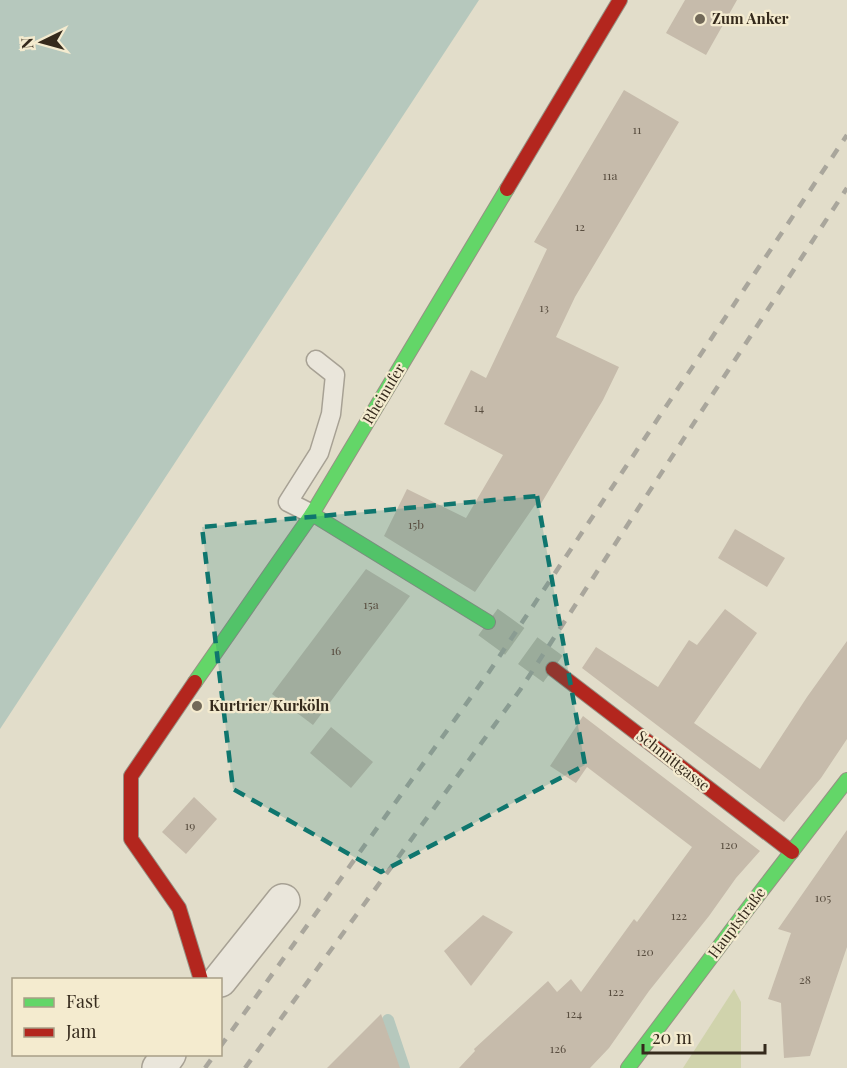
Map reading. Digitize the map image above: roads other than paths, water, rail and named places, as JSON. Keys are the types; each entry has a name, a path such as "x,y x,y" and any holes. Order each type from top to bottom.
{"street":[{"name":"Rheinufer","path":"200,978 179,908 131,839 131,776 312,514 620,0"},
{"path":"312,514 488,622"},
{"name":"Schmittgasse","path":"554,669 792,852"},
{"name":"Hauptstraße","path":"628,1068 847,780"},
{"path":"222,978 283,901"}],"lane":[{"path":"312,514 288,502 319,453 331,414 335,375 316,360"}],"waterway":[{"path":"388,1020 404,1068"}],"tunnel":[{"path":"488,622 553,669"}],"railway":[{"path":"222,1044 489,672 847,135"},
{"path":"245,1068 520,690 847,188"},
{"path":"205,1068 214,1056"}],"place":[{"name":"Zum Anker","path":"700,19"},
{"name":"Kurtrier/Kurköln","path":"197,706"}]}
